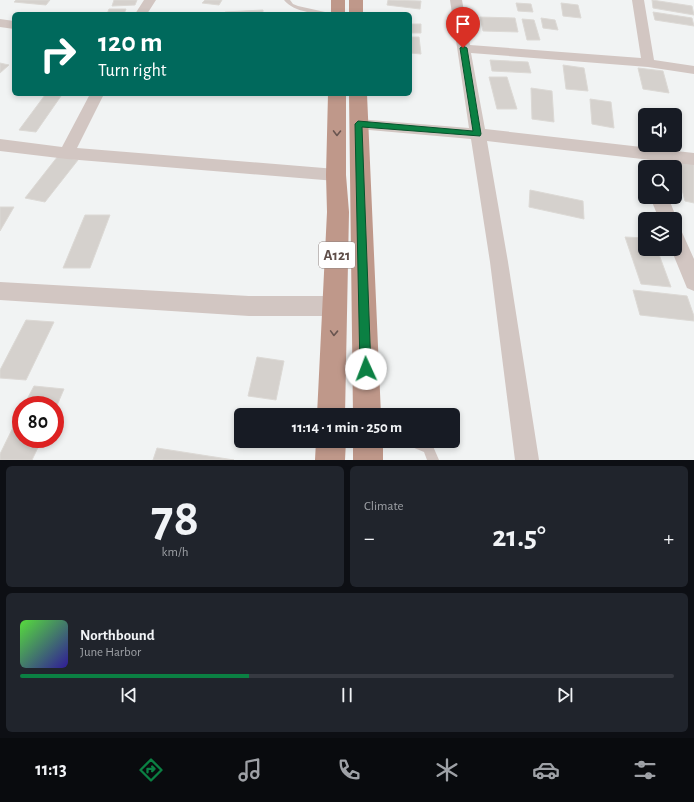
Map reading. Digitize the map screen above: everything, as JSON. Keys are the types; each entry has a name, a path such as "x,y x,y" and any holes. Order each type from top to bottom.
{"highway":[{"path":"338,0 338,12"},
{"path":"356,0 356,12"},
{"name":"A121","path":"332,408 338,212 336,175 337,96"},
{"name":"A121","path":"358,96 367,408"},
{"path":"330,448 330,460"},
{"path":"368,448 368,460"}],"street":[{"path":"142,12 150,0"},
{"path":"456,0 499,262 527,460"},
{"path":"638,0 648,63"},
{"path":"0,23 12,25"},
{"path":"463,48 648,63 694,70"},
{"path":"67,152 97,96"},
{"path":"358,124 477,134 643,160 694,159"},
{"path":"0,145 336,175"},
{"path":"682,253 694,282"},
{"path":"0,290 249,306 335,306"}],"lane":[{"path":"287,0 291,5 321,12"},
{"path":"428,448 433,460"}],"building":[{"path":"16,0 50,0 46,5 14,2"},
{"path":"114,0 137,0 135,5 112,6"},
{"path":"205,0 222,0 219,5 202,3"},
{"path":"388,0 421,1 420,9 387,5"},
{"path":"652,0 692,6 694,15 653,8"},
{"path":"516,3 531,4 533,12 518,11"},
{"path":"561,3 578,5 581,18 563,16"},
{"path":"109,9 126,9 125,12 108,12"},
{"path":"263,10 263,12 225,12"},
{"path":"653,12 692,18 694,26 655,20"},
{"path":"480,17 515,18 518,32 483,31"},
{"path":"541,18 555,20 558,30 543,28"},
{"path":"522,19 534,20 540,40 527,40"},
{"path":"412,24 421,24 421,33 412,33"},
{"path":"412,37 419,37 421,54 412,53"},
{"path":"490,60 528,62 531,73 492,71"},
{"path":"0,63 9,65 0,73"},
{"path":"563,65 584,68 588,91 566,89"},
{"path":"638,68 663,71 669,93 643,89"},
{"path":"489,77 507,77 517,109 497,109"},
{"path":"531,88 552,91 554,122 532,119"},
{"path":"44,96 61,96 36,132 19,130"},
{"path":"590,99 611,102 614,128 592,124"},
{"path":"58,156 78,160 45,202 25,198"},
{"path":"682,162 694,164 694,203 685,201 682,190"},
{"path":"530,190 583,201 584,219 529,207"},
{"path":"0,207 14,207 0,231"},
{"path":"85,215 110,215 90,268 63,268"},
{"path":"625,237 638,238 638,256 660,256 671,287 641,284"},
{"path":"633,290 687,296 694,316 694,321 640,315"},
{"path":"26,320 54,322 26,380 0,378 0,370"},
{"path":"257,357 284,361 276,400 248,396"},
{"path":"34,386 64,389 61,396 29,396"},
{"path":"12,429 12,448 38,448 32,460 0,460 0,454"},
{"path":"157,448 234,460 153,460"}],"route":[{"path":"366,369 358,124 477,134 463,48"}]}
